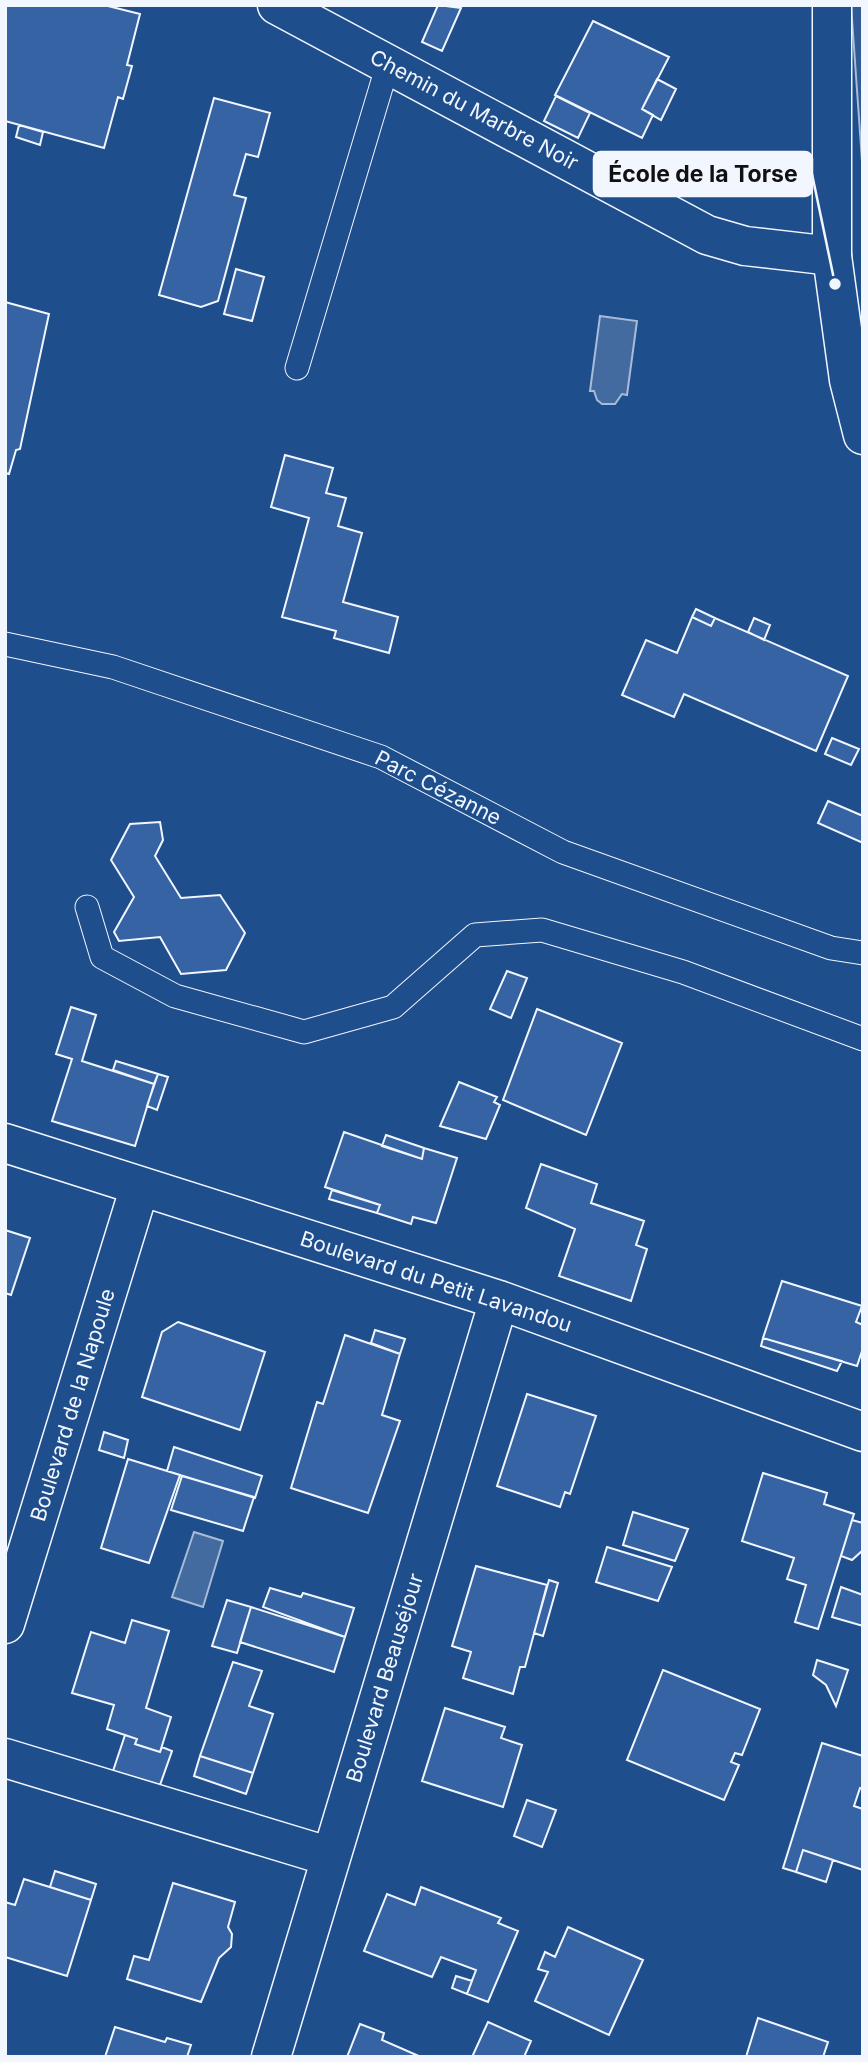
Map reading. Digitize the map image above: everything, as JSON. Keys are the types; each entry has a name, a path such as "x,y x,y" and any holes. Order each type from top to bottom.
{"street":[{"name":"Chemin du Marbre Noir","path":"277,5 707,234 745,246 832,256"},
{"path":"804,5 830,144"},
{"path":"832,5 832,256 849,380 863,435"},
{"name":"Boulevard du Petit Lavandou","path":"5,1143 499,1300 863,1432"},
{"name":"Boulevard de la Napoule","path":"5,1624 141,1186"},
{"name":"Boulevard Beauséjour","path":"271,2057 499,1300"},
{"path":"5,1758 331,1857"}],"lane":[{"path":"297,368 388,64"},
{"name":"Parc Cézanne","path":"5,644 113,667 381,757 563,852 831,948 863,953"},
{"path":"87,907 102,957 175,996 304,1032 393,1007 475,935 542,930 683,972 863,1040"}],"shaded area":[{"path":"851,5 863,5 863,175"},
{"path":"600,316 637,321 627,395 622,394 615,404 602,404 597,400 594,391 590,391"},
{"path":"194,1532 223,1541 203,1607 172,1597"}],"building":[{"path":"5,5 104,5 140,14 127,65 132,66 123,99 118,97 104,148 5,121"},
{"path":"438,5 461,8 442,51 422,42"},
{"path":"593,21 669,57 642,109 653,115 642,138 555,95"},
{"path":"657,79 676,89 661,120 642,109"},
{"path":"556,96 590,113 578,138 544,121"},
{"path":"214,98 270,113 258,157 246,154 234,195 246,198 218,301 201,307 159,295"},
{"path":"19,125 43,132 40,145 16,137"},
{"path":"236,269 264,277 252,321 224,314"},
{"path":"5,302 49,314 20,449 16,450 9,474 5,473"},
{"path":"285,455 333,468 326,493 346,498 338,526 362,533 343,602 398,617 389,653 334,638 336,631 282,617 309,518 271,507"},
{"path":"696,609 715,618 711,626 692,617"},
{"path":"692,617 711,626 715,618 848,676 816,751 684,694 674,717 622,695 646,640 677,653"},
{"path":"754,618 770,625 764,640 748,632"},
{"path":"832,738 859,749 851,765 825,754"},
{"path":"828,801 863,816 863,843 818,823"},
{"path":"160,822 163,840 155,856 181,898 220,895 245,933 226,970 181,974 160,937 119,941 114,932 134,897 111,860 130,824"},
{"path":"507,971 527,978 511,1018 490,1009"},
{"path":"71,1007 96,1015 82,1061 154,1084 135,1146 52,1121 72,1059 56,1054"},
{"path":"537,1009 622,1043 586,1135 503,1100"},
{"path":"116,1061 158,1074 154,1084 113,1070"},
{"path":"158,1074 168,1077 157,1110 147,1106"},
{"path":"459,1082 497,1097 494,1102 500,1105 486,1139 440,1126"},
{"path":"344,1132 422,1159 424,1148 457,1158 436,1223 413,1217 411,1224 377,1213 380,1205 325,1187"},
{"path":"386,1135 424,1148 422,1159 382,1146"},
{"path":"541,1164 597,1184 591,1203 644,1221 636,1245 647,1249 631,1301 559,1276 575,1229 526,1208"},
{"path":"332,1190 380,1205 377,1213 329,1199"},
{"path":"5,1230 30,1238 11,1295 5,1293"},
{"path":"782,1281 862,1306 856,1322 863,1325 863,1348 857,1366 763,1338"},
{"path":"178,1322 265,1352 240,1430 142,1397 162,1332"},
{"path":"375,1330 405,1339 400,1354 371,1343"},
{"path":"345,1335 400,1354 382,1415 400,1421 368,1513 291,1488 317,1402 323,1404"},
{"path":"763,1338 842,1361 837,1371 761,1346"},
{"path":"527,1394 596,1416 570,1494 565,1492 560,1507 497,1486"},
{"path":"104,1432 128,1440 124,1458 99,1450"},
{"path":"174,1447 262,1476 255,1498 167,1471"},
{"path":"128,1459 180,1475 149,1563 101,1548"},
{"path":"763,1473 827,1493 824,1504 854,1514 818,1629 795,1622 806,1585 787,1579 794,1558 742,1541"},
{"path":"182,1476 254,1497 243,1531 171,1510"},
{"path":"633,1512 688,1529 675,1561 623,1545"},
{"path":"852,1520 863,1523 863,1550 852,1560 841,1556"},
{"path":"607,1547 672,1567 658,1601 596,1582"},
{"path":"476,1566 547,1585 525,1667 520,1667 513,1694 463,1678 471,1652 452,1646"},
{"path":"549,1580 558,1583 543,1636 534,1633"},
{"path":"841,1587 863,1595 863,1626 832,1617"},
{"path":"270,1588 301,1597 303,1593 354,1608 345,1637 263,1607"},
{"path":"227,1600 251,1607 237,1653 212,1646"},
{"path":"251,1607 345,1637 334,1672 240,1642"},
{"path":"132,1620 169,1631 146,1708 171,1717 160,1752 135,1744 137,1739 107,1729 114,1705 72,1693 91,1632 125,1643"},
{"path":"817,1660 848,1670 836,1706 826,1685 813,1675"},
{"path":"233,1662 262,1671 249,1706 273,1714 253,1773 200,1756"},
{"path":"663,1670 760,1709 742,1755 735,1753 731,1762 739,1765 724,1800 627,1760"},
{"path":"445,1708 505,1727 501,1738 522,1745 503,1807 422,1781"},
{"path":"125,1735 137,1739 135,1744 160,1752 162,1747 172,1751 160,1785 113,1771"},
{"path":"822,1743 863,1756 863,1789 860,1788 854,1806 863,1809 863,1870 803,1850 796,1872 783,1868"},
{"path":"200,1756 253,1773 246,1794 194,1776"},
{"path":"527,1800 556,1810 542,1847 514,1836"},
{"path":"803,1850 833,1860 826,1882 796,1872"},
{"path":"55,1871 96,1884 91,1900 50,1887"},
{"path":"24,1879 91,1900 67,1976 5,1957 5,1902 15,1905"},
{"path":"173,1883 235,1902 228,1927 232,1934 231,1947 219,1958 201,2002 127,1979 134,1956 149,1960"},
{"path":"421,1887 501,1918 498,1923 518,1931 488,2002 467,1994 476,1970 441,1957 432,1977 364,1951 387,1894 415,1905"},
{"path":"568,1927 643,1960 609,2035 535,2001 548,1972 538,1969 545,1952 555,1957"},
{"path":"456,1976 472,1981 467,1994 452,1988"},
{"path":"758,2018 828,2042 823,2057 746,2057"},
{"path":"488,2022 531,2041 524,2057 472,2057"},
{"path":"360,2024 384,2033 382,2040 421,2057 347,2057"},
{"path":"115,2027 165,2042 167,2038 191,2045 187,2057 105,2057"}],"place":[{"name":"École de la Torse","path":"835,284"}]}
